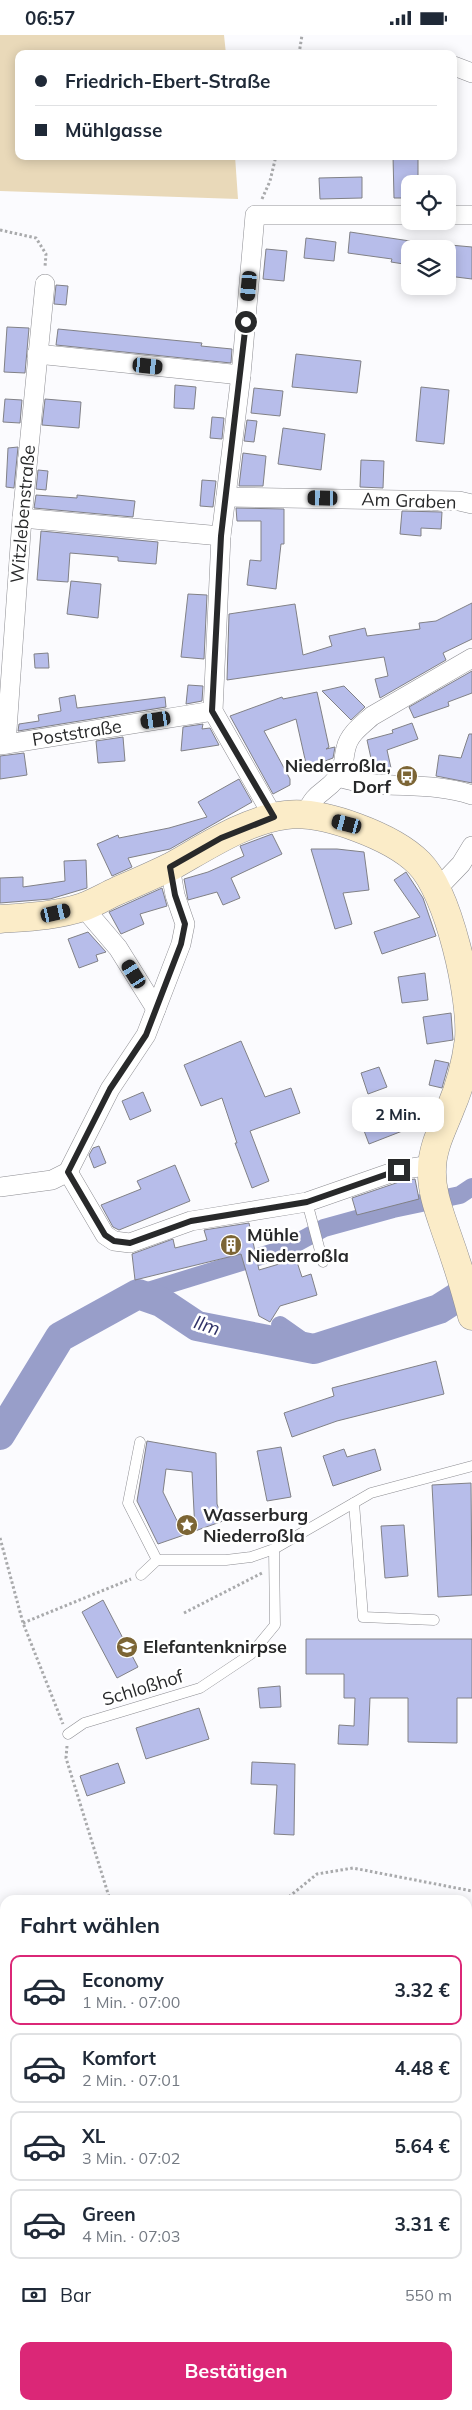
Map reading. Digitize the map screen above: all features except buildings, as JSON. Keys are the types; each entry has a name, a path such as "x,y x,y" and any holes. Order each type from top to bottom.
{"main road":[{"path":"0,919 43,916 83,907 170,867 221,838 274,817 288,814 305,815 347,824 403,850 419,863 437,889 450,923 461,959 469,1009 470,1037 455,1097 435,1149 431,1165 432,1188 472,1316"}],"street":[{"path":"457,67 472,73"},
{"path":"274,817 212,711 221,536 241,375 255,215 401,215"},
{"path":"456,215 472,215"},
{"name":"Witzlebenstraße","path":"3,744 22,518 45,284"},
{"path":"37,354 241,375"},
{"name":"Am Graben","path":"226,497 459,501 472,504"},
{"path":"22,518 221,536"},
{"path":"305,815 312,799 338,777 343,766 346,747 358,727 372,716 472,658"},
{"name":"Poststraße","path":"3,744 212,711"},
{"path":"338,777 370,785 427,786 472,795"},
{"path":"437,889 461,864 472,846"},
{"path":"0,1187 52,1180 68,1172 110,1089 146,1035 181,944 185,924 175,895 170,867"},
{"path":"83,907 118,948 156,1009"},
{"path":"68,1172 105,1235 114,1241 130,1243 191,1221 307,1202 399,1170 431,1165"}],"lane":[{"path":"307,1202 323,1263"},
{"path":"140,1442 128,1503 157,1560"},
{"path":"141,1575 157,1560 226,1560 251,1557 274,1549 371,1493 472,1466"},
{"path":"354,1503 362,1617 434,1620"},
{"name":"Schloßhof","path":"68,1735 84,1723 200,1688 251,1654 275,1625 274,1549"}],"path":[{"path":"300,50 302,35"},
{"path":"255,215 270,181 275,160"},
{"path":"0,230 36,238 46,253 45,284"},
{"path":"0,1538 11,1571 23,1623 68,1735 66,1758 108,1895"},
{"path":"184,1613 274,1567"},
{"path":"23,1623 141,1575"},
{"path":"291,1895 317,1874 353,1869 472,1891"}],"shaded area":[{"path":"0,35 224,35 226,50 15,50 15,160 235,160 238,199 0,191"}],"waterway":[{"path":"138,1294 287,1248 324,1228 393,1209 460,1195 472,1187"},
{"name":"Ilm","path":"0,1435 60,1337 138,1294 161,1302 197,1326 314,1349 439,1309 472,1288"},
{"path":"280,1325 314,1349"}],"place":[{"name":"Niederroßla, Dorf","path":"407,776"},
{"name":"Mühle Niederroßla","path":"231,1245"},
{"name":"Wasserburg Niederroßla","path":"187,1525"},
{"name":"Elefantenknirpse","path":"127,1647"}],"route":[{"path":"246,322 221,536 215,623 212,711 261,799 274,817 221,838 170,867 175,895 185,924 181,944 146,1035 110,1089 68,1172 105,1235 114,1241 130,1243 191,1221 307,1202 399,1170"}]}
